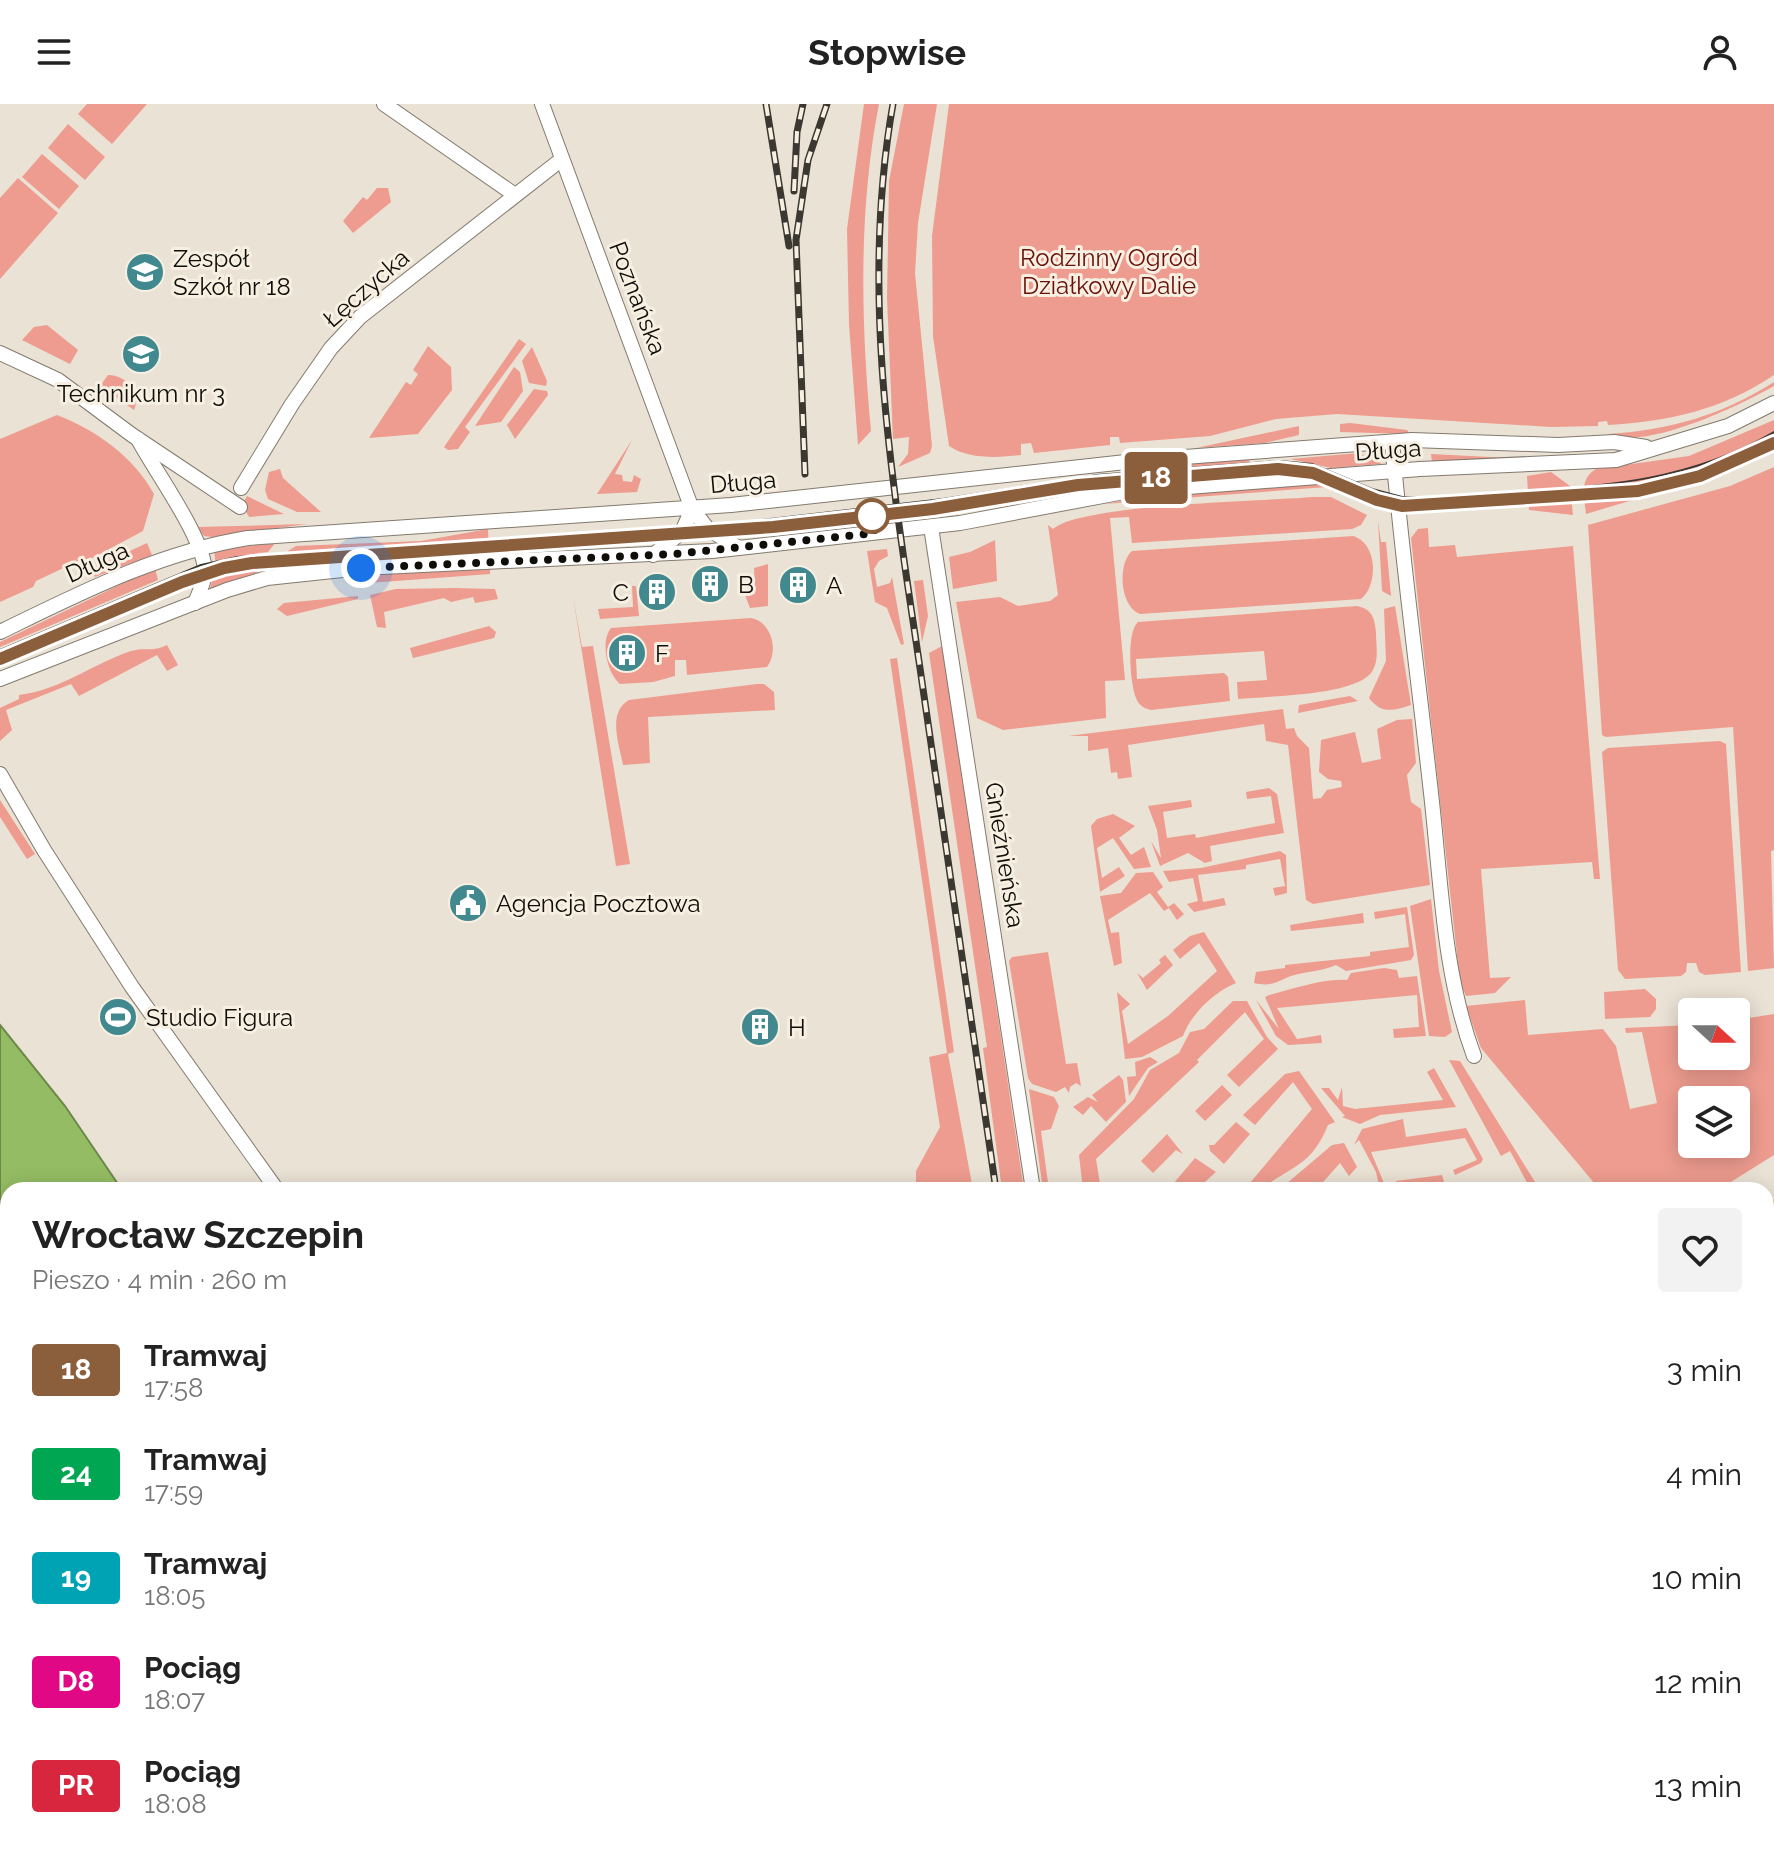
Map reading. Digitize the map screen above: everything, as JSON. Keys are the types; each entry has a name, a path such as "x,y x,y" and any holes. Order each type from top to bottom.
{"street":[{"path":"384,104 515,195"},
{"name":"Poznańska","path":"542,104 692,509 708,529 739,548"},
{"name":"Łęczycka","path":"241,488 292,404 331,348 360,317 562,159"},
{"path":"0,353 58,380 138,439 240,507"},
{"name":"Długa","path":"0,679 267,578 361,568 653,555 739,548 931,527 1124,492 1394,471 1616,460 1728,426 1774,403"},
{"path":"138,439 172,495 197,548 205,575 195,603"},
{"path":"1392,442 1452,979 1474,1056"},
{"name":"Długa","path":"0,632 140,567 197,548 248,538 692,509 1135,460 1392,442 1614,442 1650,448"},
{"path":"653,555 684,530 692,509"},
{"name":"Gnieźnieńska","path":"931,527 1032,1182"},
{"path":"0,774 44,850 132,987 271,1182"}],"green space":[{"path":"87,104 147,104 112,144 78,114"},
{"path":"864,104 879,104 867,185 863,267 871,431 858,445 849,324 847,229"},
{"path":"904,104 937,104 918,223 915,273 932,446 930,453 898,467 908,454 909,437 893,439 887,298 889,181"},
{"name":"Rodzinny Ogród Działkowy Dalie","path":"949,104 1774,104 1774,375 1735,397 1695,412 1631,423 1608,425 1607,421 1598,422 1598,426 1551,427 1337,414 1276,419 1210,436 1120,443 1119,437 1110,437 1110,445 1034,453 1031,443 1021,444 1021,455 1012,456 965,453 949,446 933,336 932,236"},
{"path":"68,124 105,157 85,180 48,148"},
{"path":"42,154 79,186 59,209 22,177"},
{"path":"18,178 58,213 0,279 0,198"},
{"path":"377,188 388,188 391,202 353,233 343,221 363,197 367,200"},
{"path":"47,325 78,350 70,364 22,340 34,327"},
{"path":"519,339 526,344 465,427 470,432 458,449 448,450 444,447"},
{"path":"428,346 451,367 452,390 418,434 369,438 406,382 411,385 418,374 413,370"},
{"path":"532,347 547,381 546,386 529,383 522,361"},
{"path":"514,367 520,372 523,391 501,422 475,426"},
{"path":"108,375 121,378 131,386 136,397 134,410 100,386"},
{"path":"1774,382 1774,386 1693,424 1645,436 1625,438 1609,434 1653,429 1695,419 1735,403"},
{"path":"534,389 547,391 548,395 515,439 507,425"},
{"path":"57,415 86,428 113,446 146,481 154,494 143,531 83,563 74,563 36,581 33,587 0,602 0,439"},
{"path":"1774,420 1774,449 1716,475 1586,514 1585,483 1596,469 1689,456"},
{"path":"1340,424 1407,430 1410,434 1340,432"},
{"path":"1299,426 1299,435 1265,443 1196,448"},
{"path":"632,440 615,474 622,475 623,481 632,482 634,475 641,479 637,492 597,494"},
{"path":"1359,453 1382,464 1331,468 1290,459"},
{"path":"1431,454 1510,458 1432,462"},
{"path":"1249,458 1251,475 1154,482 1152,466"},
{"path":"1774,467 1774,850 1771,851 1774,968 1748,971 1733,727 1602,735 1588,525 1730,486"},
{"path":"280,469 283,478 321,512 297,512 268,499 265,490 269,472"},
{"path":"1551,472 1570,486 1573,515 1529,510 1527,476"},
{"path":"1333,483 1389,506 1389,510 1327,487 1105,504 1144,497"},
{"path":"247,496 284,514 249,517 242,505"},
{"path":"1331,497 1367,515 1361,525 1352,529 1132,543 1129,517 1110,518 1125,680 1105,681 1106,718 1003,730 977,718 956,602 1000,597 1018,606 1050,601 1058,595 1048,525 1053,529 1070,521 1135,509"},
{"path":"1378,521 1381,542 1386,542 1391,596 1382,591"},
{"path":"307,524 212,537 204,536 197,527"},
{"path":"1428,528 1429,547 1455,545 1457,557 1573,546 1600,879 1594,879 1592,862 1481,869 1490,978 1511,977 1495,993 1466,996 1460,982 1411,538 1418,529"},
{"path":"488,529 489,555 289,564 288,551 296,546 421,541"},
{"path":"1353,536 1367,547 1373,564 1371,584 1361,599 1140,614 1133,610 1125,594 1124,565 1132,551"},
{"path":"995,540 997,581 953,589 949,557 970,552"},
{"path":"276,542 268,552 258,553 257,573 210,589 216,565 214,551"},
{"path":"147,543 152,555 95,577 91,569"},
{"path":"887,549 888,556 879,561 874,569 877,587 890,583 892,577 904,644 901,645 887,608 875,602 867,551"},
{"path":"768,564 768,606 750,608 745,595 755,594 754,568"},
{"path":"155,568 158,580 0,647 0,642"},
{"path":"490,569 490,574 369,583 381,574"},
{"path":"923,580 928,616 922,642 914,581"},
{"path":"632,586 636,586 639,616 600,619 598,609 633,607"},
{"path":"396,589 495,589 498,599 475,603 473,597 451,602 444,598 384,612 386,628 377,627 370,595"},
{"path":"358,596 358,599 287,616 277,609 284,603"},
{"path":"573,596 582,647 593,646 630,864 616,866"},
{"path":"1357,606 1366,609 1374,619 1376,633 1375,666 1365,679 1332,690 1238,699 1237,682 1267,680 1264,651 1136,659 1137,679 1224,673 1228,677 1230,701 1151,710 1142,706 1136,698 1131,647 1138,622"},
{"path":"1395,606 1411,705 1388,710 1378,707 1369,698 1386,661 1384,609"},
{"path":"751,618 764,625 771,638 773,653 767,667 687,675 686,660 675,660 675,676 653,682 620,684 609,665 606,641 611,628"},
{"path":"489,626 496,632 494,638 413,658 410,648"},
{"path":"167,645 178,665 167,671 157,655 79,696 71,684 6,710 12,730 0,741 0,708 19,699 19,695 49,688 131,651"},
{"path":"942,646 1023,1182 1001,1182 983,1048 987,1047 929,653"},
{"path":"897,658 954,1052 948,1054 972,1182 916,1182 916,1171 940,1127 929,1057 947,1053 890,659"},
{"path":"764,684 774,692 775,710 648,717 650,763 623,765 616,720 622,706 629,700"},
{"path":"1350,696 1358,701 1298,713 1299,705"},
{"path":"1283,709 1286,729 1294,728 1309,748 1313,799 1321,798 1327,790 1342,787 1341,781 1328,779 1319,772 1321,740 1355,732 1362,763 1381,759 1377,729 1397,720 1412,719 1416,763 1407,775 1411,802 1421,809 1430,885 1313,904 1306,900 1288,745 1266,741 1264,724 1128,745 1132,777 1118,779 1117,772 1111,773 1108,748 1088,751 1088,736 1068,736"},
{"path":"1720,741 1726,744 1741,972 1705,975 1699,972 1696,963 1687,963 1686,972 1681,976 1625,979 1618,970 1602,752 1608,748"},
{"path":"1269,788 1277,794 1284,833 1210,846 1212,861 1205,863 1188,853 1160,866 1151,841 1161,858 1157,830 1148,806 1191,800 1192,807 1163,812 1167,838 1195,834 1196,838 1275,823 1271,796 1247,799 1246,792"},
{"path":"0,800 35,854 27,859 0,817"},
{"path":"1113,814 1135,826 1119,838 1131,855 1144,847 1151,867 1134,869 1113,838 1097,848 1102,878 1119,867 1125,876 1100,892 1091,826 1097,819"},
{"path":"1280,851 1286,855 1287,893 1275,896 1273,888 1285,886 1280,859 1246,865 1246,869 1198,875 1203,902 1224,898 1226,905 1194,912 1187,904 1198,901 1193,878 1169,882 1163,871 1201,868"},
{"path":"1153,872 1163,887 1157,892 1168,907 1174,903 1184,914 1177,920 1169,908 1164,911 1150,893 1108,920 1111,933 1119,932 1122,963 1114,966 1100,896 1121,893 1136,873"},
{"path":"1431,899 1439,971 1452,1032 1445,1037 1429,1036 1410,906"},
{"path":"1407,907 1414,955 1411,960 1346,971 1336,965 1273,983 1254,983 1256,972 1285,968 1285,965 1370,956 1370,952 1409,947 1405,914 1375,919 1374,912"},
{"path":"1363,913 1364,923 1291,931 1290,925"},
{"path":"1204,932 1236,983 1204,1005 1183,1036 1142,1057 1125,1059 1117,992 1130,1004 1122,1011 1128,1044 1168,1016 1217,971 1199,943 1180,959 1173,950 1190,936"},
{"path":"1048,952 1066,1064 1077,1063 1081,1086 1076,1083 1070,1087 1069,1093 1065,1087 1056,1092 1032,1084 1028,1078 1009,961 1012,957"},
{"path":"1165,955 1173,965 1147,990 1137,973 1143,978 1161,963 1159,960"},
{"path":"1384,968 1397,970 1399,978 1417,976 1426,1036 1394,1038 1393,1029 1419,1027 1417,995 1277,1008 1297,1039 1321,1035 1322,1043 1288,1045 1276,1036 1256,1000 1279,1029 1265,997 1319,982 1347,980 1351,973"},
{"path":"1645,989 1656,999 1656,1009 1650,1017 1605,1019 1604,992"},
{"path":"1525,1000 1528,1035 1603,1029 1616,1046 1630,1109 1657,1103 1642,1032 1626,1033 1625,1028 1678,1026 1678,1070 1750,1070 1750,1018 1774,1014 1774,1155 1731,1182 1593,1182 1481,1048 1466,1006"},
{"path":"1233,1001 1247,1001 1267,1037 1278,1049 1239,1087 1227,1075 1264,1039 1245,1012 1197,1060 1199,1062 1096,1159 1100,1182 1082,1182 1079,1155 1134,1099 1150,1070 1179,1053 1190,1032 1204,1029"},
{"path":"1150,1057 1158,1062 1148,1068 1129,1096 1127,1077 1136,1076 1135,1062"},
{"path":"1449,1060 1460,1061 1535,1182 1527,1182 1510,1151 1501,1156"},
{"path":"1434,1068 1456,1107 1380,1115 1360,1124 1342,1117 1345,1116 1321,1088 1329,1088 1338,1100 1342,1087 1343,1106 1355,1109 1443,1100 1427,1072"},
{"path":"1299,1071 1335,1122 1328,1125 1312,1153 1299,1165 1271,1182 1251,1182 1312,1109 1293,1082 1255,1125 1243,1115 1285,1074"},
{"path":"1119,1075 1123,1080 1126,1102 1106,1122 1091,1106 1083,1115 1073,1107 1088,1097 1098,1102 1092,1095"},
{"path":"1222,1085 1232,1095 1205,1121 1195,1111"},
{"path":"1029,1089 1054,1097 1059,1106 1051,1129 1041,1131 1048,1182 1042,1182"},
{"path":"1403,1119 1406,1137 1466,1128 1483,1159 1481,1163 1455,1175 1453,1170 1477,1160 1465,1138 1371,1152 1384,1182 1378,1182 1359,1140 1354,1145 1362,1129"},
{"path":"1236,1122 1250,1134 1224,1164 1210,1151 1209,1145 1214,1145"},
{"path":"1167,1134 1183,1154 1176,1150 1153,1173 1141,1161"},
{"path":"1344,1143 1357,1167 1349,1176 1340,1163 1323,1182 1288,1182 1332,1145"},
{"path":"1195,1158 1216,1172 1205,1182 1175,1182"},
{"path":"1442,1175 1444,1182 1396,1182"}],"shaded area":[{"path":"0,1025 65,1106 117,1182 0,1182"}],"tram line":[{"path":"0,650 201,565 237,557 737,523 943,499 1097,475 1280,461 1312,464 1372,489 1402,497 1581,487 1680,471 1712,461 1774,432"},
{"name":"18","path":"0,659 202,574 252,563 773,527 933,509 1078,485 1278,469 1313,473 1377,500 1402,506 1600,495 1638,491 1700,476 1774,443"}],"railway":[{"path":"766,104 789,246"},
{"path":"794,191 797,132 803,104"},
{"path":"805,474 796,240 808,160 827,104"},
{"path":"893,104 883,176 879,247 884,390 900,532 995,1182"}],"place":[{"name":"Zespół Szkół nr 18","path":"145,272"},
{"name":"Technikum nr 3","path":"141,354"},
{"name":"B","path":"710,584"},
{"name":"A","path":"798,585"},
{"name":"C","path":"657,592"},
{"name":"F","path":"627,653"},
{"name":"Agencja Pocztowa","path":"468,903"},
{"name":"Studio Figura","path":"118,1017"},
{"name":"H","path":"760,1027"}],"route":[{"path":"361,568 712,551 875,533 872,516"}]}
